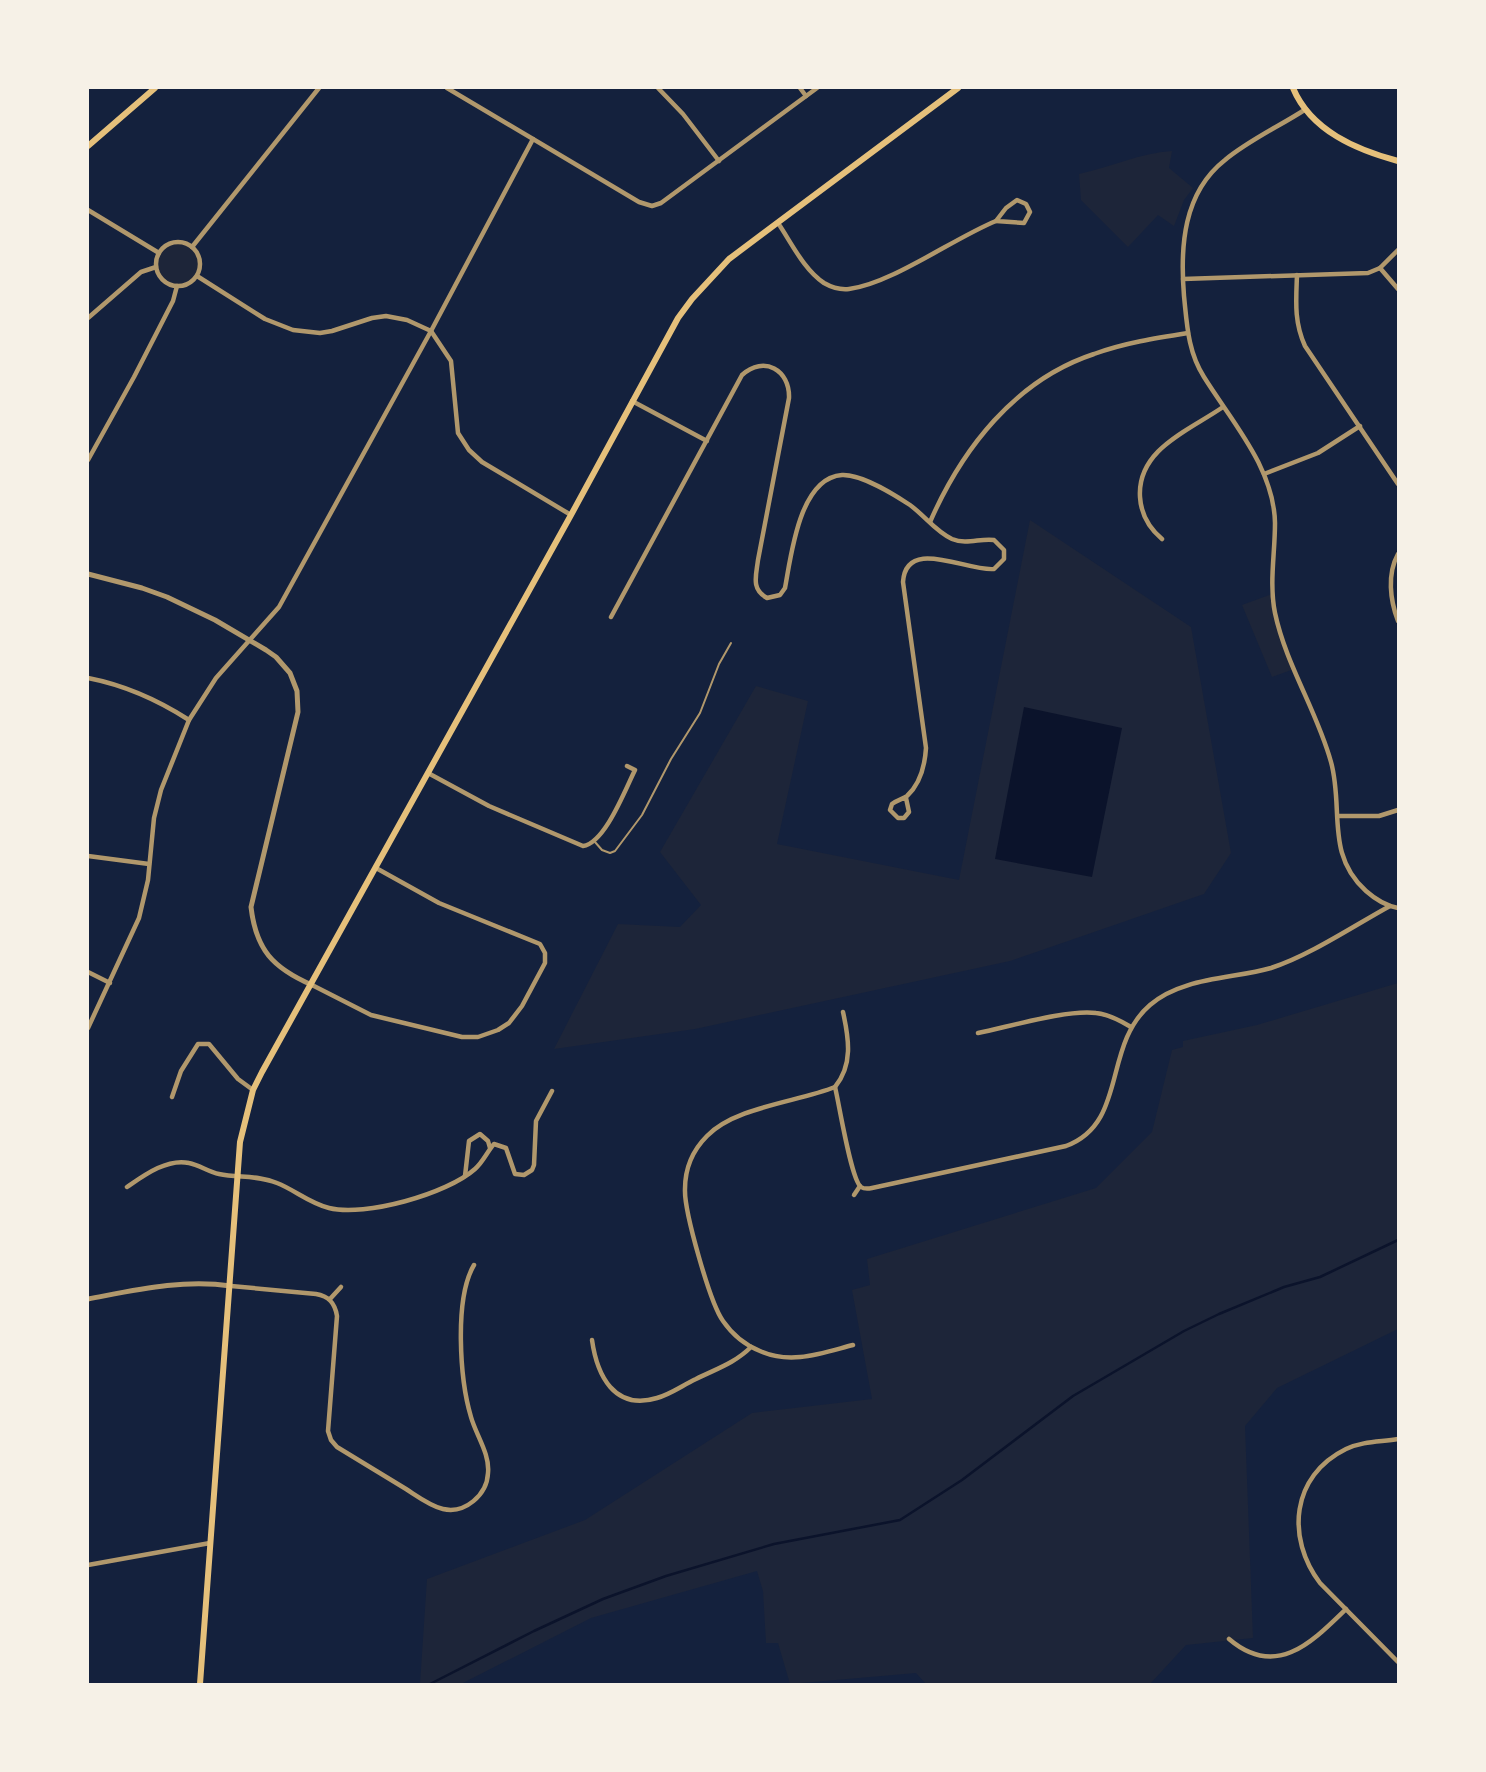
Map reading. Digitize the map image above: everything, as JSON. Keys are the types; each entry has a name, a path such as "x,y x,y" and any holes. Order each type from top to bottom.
{"main road":[{"path":"88,146 155,88"},
{"path":"200,1684 231,1286 237,1174 240,1142 253,1090 571,515 663,342 692,299 729,259 946,91 958,88"},
{"path":"1293,88 1306,109 1339,138 1360,149 1398,161"}],"street":[{"path":"192,247 319,88"},
{"path":"447,88 639,202 652,206 661,203 817,88"},
{"path":"659,88 719,161"},
{"path":"800,88 806,96"},
{"path":"1306,109 1226,159 1213,172 1192,205 1186,223 1182,252 1188,333 1195,361 1264,474 1275,523 1272,576 1274,611 1330,758 1335,779 1338,844 1351,875 1371,895 1398,908"},
{"path":"88,1028 139,918 150,864 154,818 161,790 190,720 216,678 279,607 533,139"},
{"path":"778,223 813,274 827,285 844,289 889,275 996,221 1006,208 1017,201 1022,201 1030,212 1024,223 996,221"},
{"path":"88,210 159,253"},
{"path":"175,242 192,247 200,260 197,276 186,285 177,286 162,279 156,267 159,253 175,242"},
{"path":"1183,279 1362,274 1380,268 1398,250"},
{"path":"88,318 141,272 156,267"},
{"path":"1380,268 1398,289"},
{"path":"1297,275 1295,312 1300,336 1398,484"},
{"path":"197,276 265,319 293,330 320,333 386,316 407,320 431,331 451,361 458,433 469,450 482,462 571,515"},
{"path":"88,460 173,301 177,286"},
{"path":"930,522 955,471 979,438 1016,399 1038,382 1092,354 1132,343 1188,333"},
{"path":"611,617 739,380 756,366 768,366 782,374 788,383 789,398 756,575 757,590 767,597 780,595 785,588 798,523 807,503 819,487 841,475 855,477 901,499 953,540 994,540 1002,546 1005,555 1002,564 994,569 927,558 913,562 905,573 903,582 926,748 925,764 906,797 892,804 890,810 898,818 904,818 909,812 906,797"},
{"path":"632,401 707,441"},
{"path":"1162,539 1147,521 1140,500 1140,486 1147,465 1163,446 1223,407"},
{"path":"1264,474 1318,453 1360,426"},
{"path":"1398,554 1392,569 1391,592 1398,621"},
{"path":"88,574 167,597 215,620 276,657 285,666 293,681 298,701 296,723 251,907 256,935 270,958 280,968 371,1015 462,1037 478,1037 509,1023 522,1006 545,964 545,953 540,944 439,903 376,867"},
{"path":"88,678 130,690 190,720"},
{"path":"428,773 489,807 577,845 587,846 595,842 619,803 635,770 627,766"},
{"path":"1338,816 1379,816 1398,810"},
{"path":"88,856 150,864"},
{"path":"860,1186 872,1188 1066,1146 1081,1139 1091,1131 1103,1114 1119,1055 1131,1027 1151,1003 1187,986 1283,963 1391,906"},
{"path":"88,972 110,983"},
{"path":"843,1012 849,1052 844,1074 835,1087 816,1095 737,1115 722,1123 698,1146 688,1166 685,1188 687,1210 712,1300 734,1335 751,1347 773,1356 796,1358 853,1345"},
{"path":"978,1033 1064,1015 1092,1012 1104,1014 1131,1027"},
{"path":"172,1097 181,1071 198,1044 209,1044 238,1079 253,1090"},
{"path":"835,1087 853,1171 860,1186"},
{"path":"127,1188 142,1176 175,1162 188,1162 219,1174 237,1174 279,1183 317,1205 349,1210 432,1194 465,1177 482,1161 494,1144 504,1147 515,1174 524,1175 534,1165 536,1121 552,1091"},
{"path":"465,1177 469,1141 480,1134 488,1141 490,1148"},
{"path":"854,1195 860,1186"},
{"path":"88,1300 164,1284 231,1286 316,1294 330,1299 337,1316 328,1431 331,1440 337,1447 430,1504 443,1509 459,1508 481,1494 488,1474 488,1464 472,1421 463,1382 463,1313 468,1275 474,1265"},
{"path":"330,1299 341,1287"},
{"path":"592,1340 597,1369 605,1382 621,1395 641,1400 660,1397 738,1360 751,1347"},
{"path":"1398,1438 1359,1444 1337,1454 1319,1469 1302,1500 1298,1523 1304,1558 1320,1583 1398,1662"},
{"path":"88,1565 210,1543"},
{"path":"1229,1639 1254,1655 1278,1657 1312,1641 1346,1609"},
{"path":"190,1685 200,1684"}],"lane":[{"path":"595,842 602,850 610,853 634,828 671,759 700,713 719,664 731,642"}],"shaded area":[{"path":"1172,151 1169,168 1193,188 1184,200 1174,226 1158,215 1128,247 1081,200 1079,174 1148,154"},
{"path":"178,242 194,248 200,264 194,280 178,286 162,280 156,264 162,248"},
{"path":"1030,520 1191,627 1231,853 1204,894 1010,961 695,1029 554,1049 618,924 680,927 701,905 660,852 756,686 808,701 777,844 959,880"},
{"path":"1272,594 1274,611 1294,669 1272,677 1242,605"},
{"path":"1024,707 1122,728 1092,877 995,859"},
{"path":"1398,983 1398,1329 1277,1388 1245,1426 1253,1638 1186,1645 1150,1684 926,1684 916,1673 790,1684 778,1643 766,1643 763,1591 757,1571 591,1618 461,1684 420,1684 427,1579 585,1520 752,1413 872,1399 852,1290 870,1285 867,1259 1096,1188 1152,1132 1172,1050 1183,1047 1183,1041 1257,1025"}],"waterway":[{"path":"430,1684 603,1599 666,1576 774,1544 900,1520 962,1480 1073,1396 1184,1331 1284,1287 1320,1277 1398,1240"}]}
